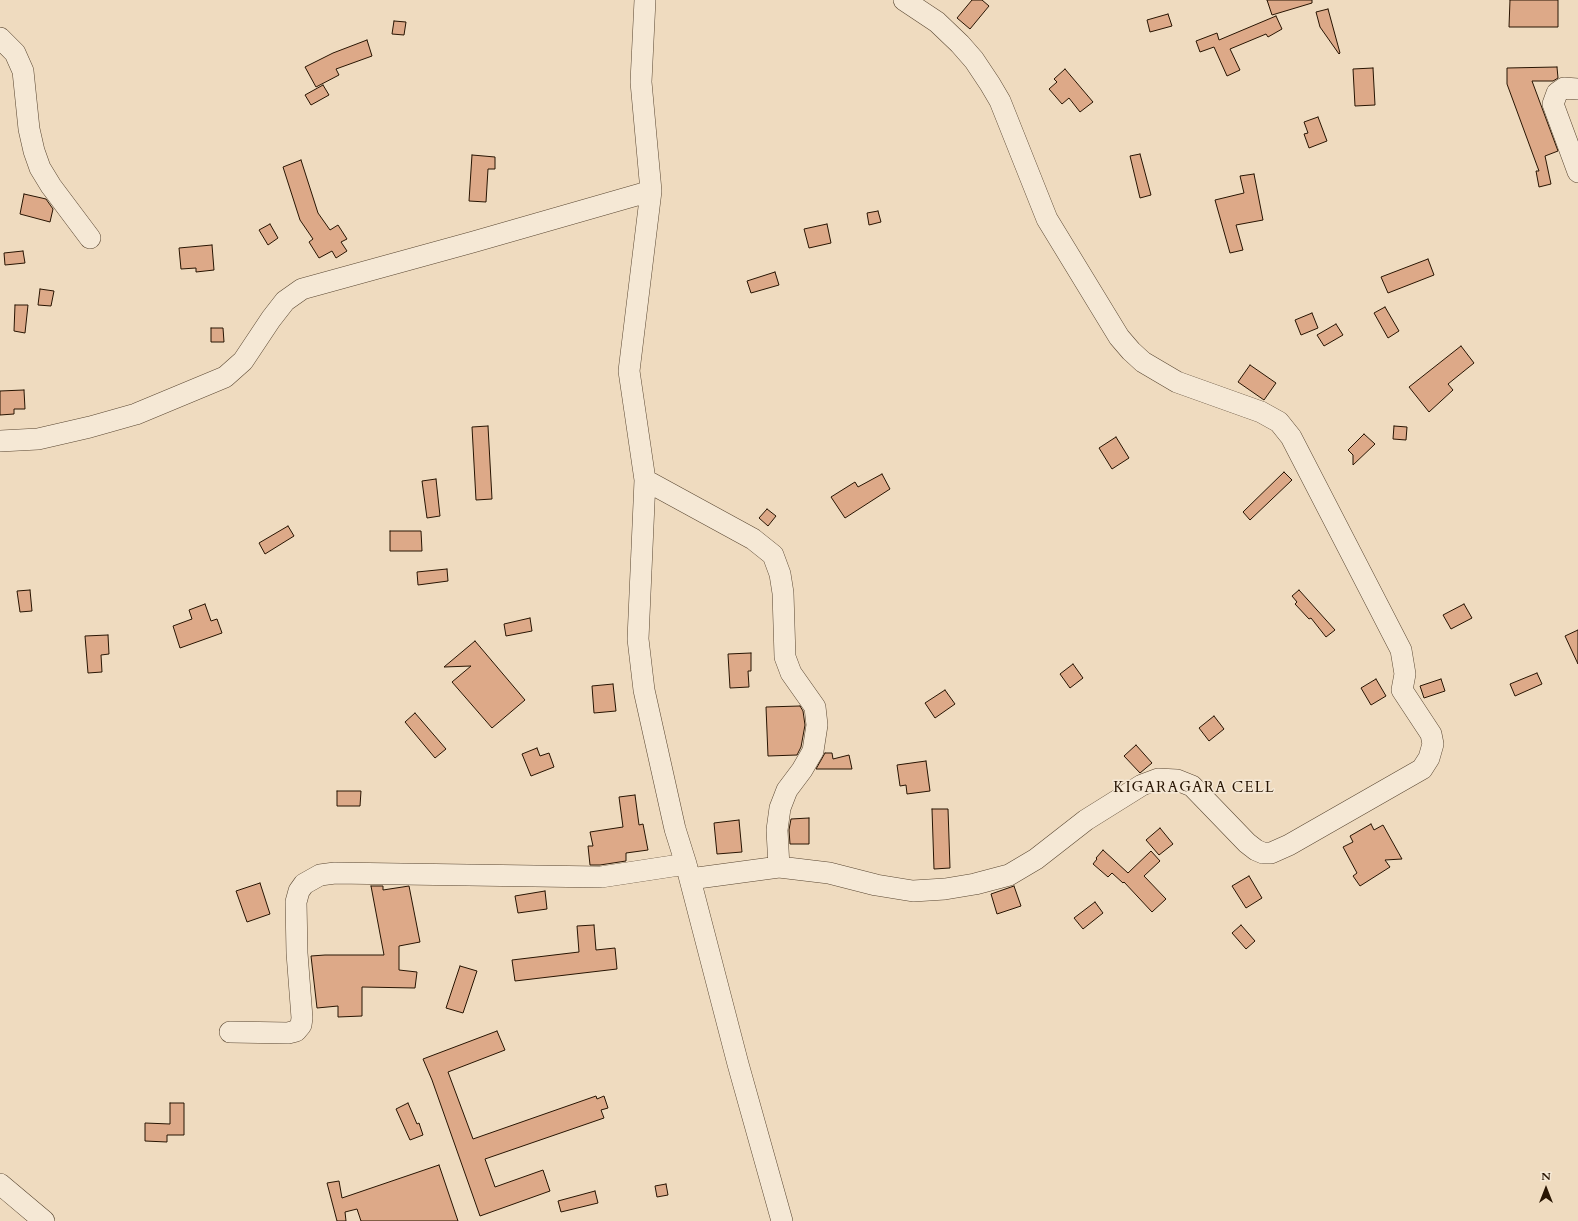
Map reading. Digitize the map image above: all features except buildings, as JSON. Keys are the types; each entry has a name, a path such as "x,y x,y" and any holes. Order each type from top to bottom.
{"street":[{"path":"645,0 641,82 651,191 629,371 645,480 638,639 644,690 675,829 688,871 738,1064 782,1221"},
{"path":"230,1032 288,1033 296,1031 301,1025 302,1018 297,953 296,902 299,891 304,884 320,875 335,873 601,876 779,867 829,873 876,885 912,891 945,889 975,884 1009,875 1036,859 1086,820 1142,785 1158,779 1177,780 1192,786 1247,843 1256,850 1264,853 1271,853 1279,851 1422,769 1429,758 1433,744 1431,734 1402,690 1405,674 1401,650 1291,437 1279,422 1261,412 1177,382 1143,362 1131,351 1115,330 1047,219 1000,101 990,84 974,60 960,44 936,22 904,0"},
{"path":"0,38 16,53 23,71 29,129 40,168 51,186 90,238"},
{"path":"1578,89 1564,88 1557,93 1553,104 1578,172"},
{"path":"0,441 38,439 90,427 136,414 225,377 243,361 285,301 302,289 474,242 651,191"},
{"path":"645,480 753,539 773,555 780,574 783,593 785,657 791,673 815,707 817,725 813,751 802,770 787,790 780,808 777,830 779,867"},
{"path":"0,1184 44,1221"}],"district":[{"name":"KIGARAGARA CELL","path":"1194,789"}]}
